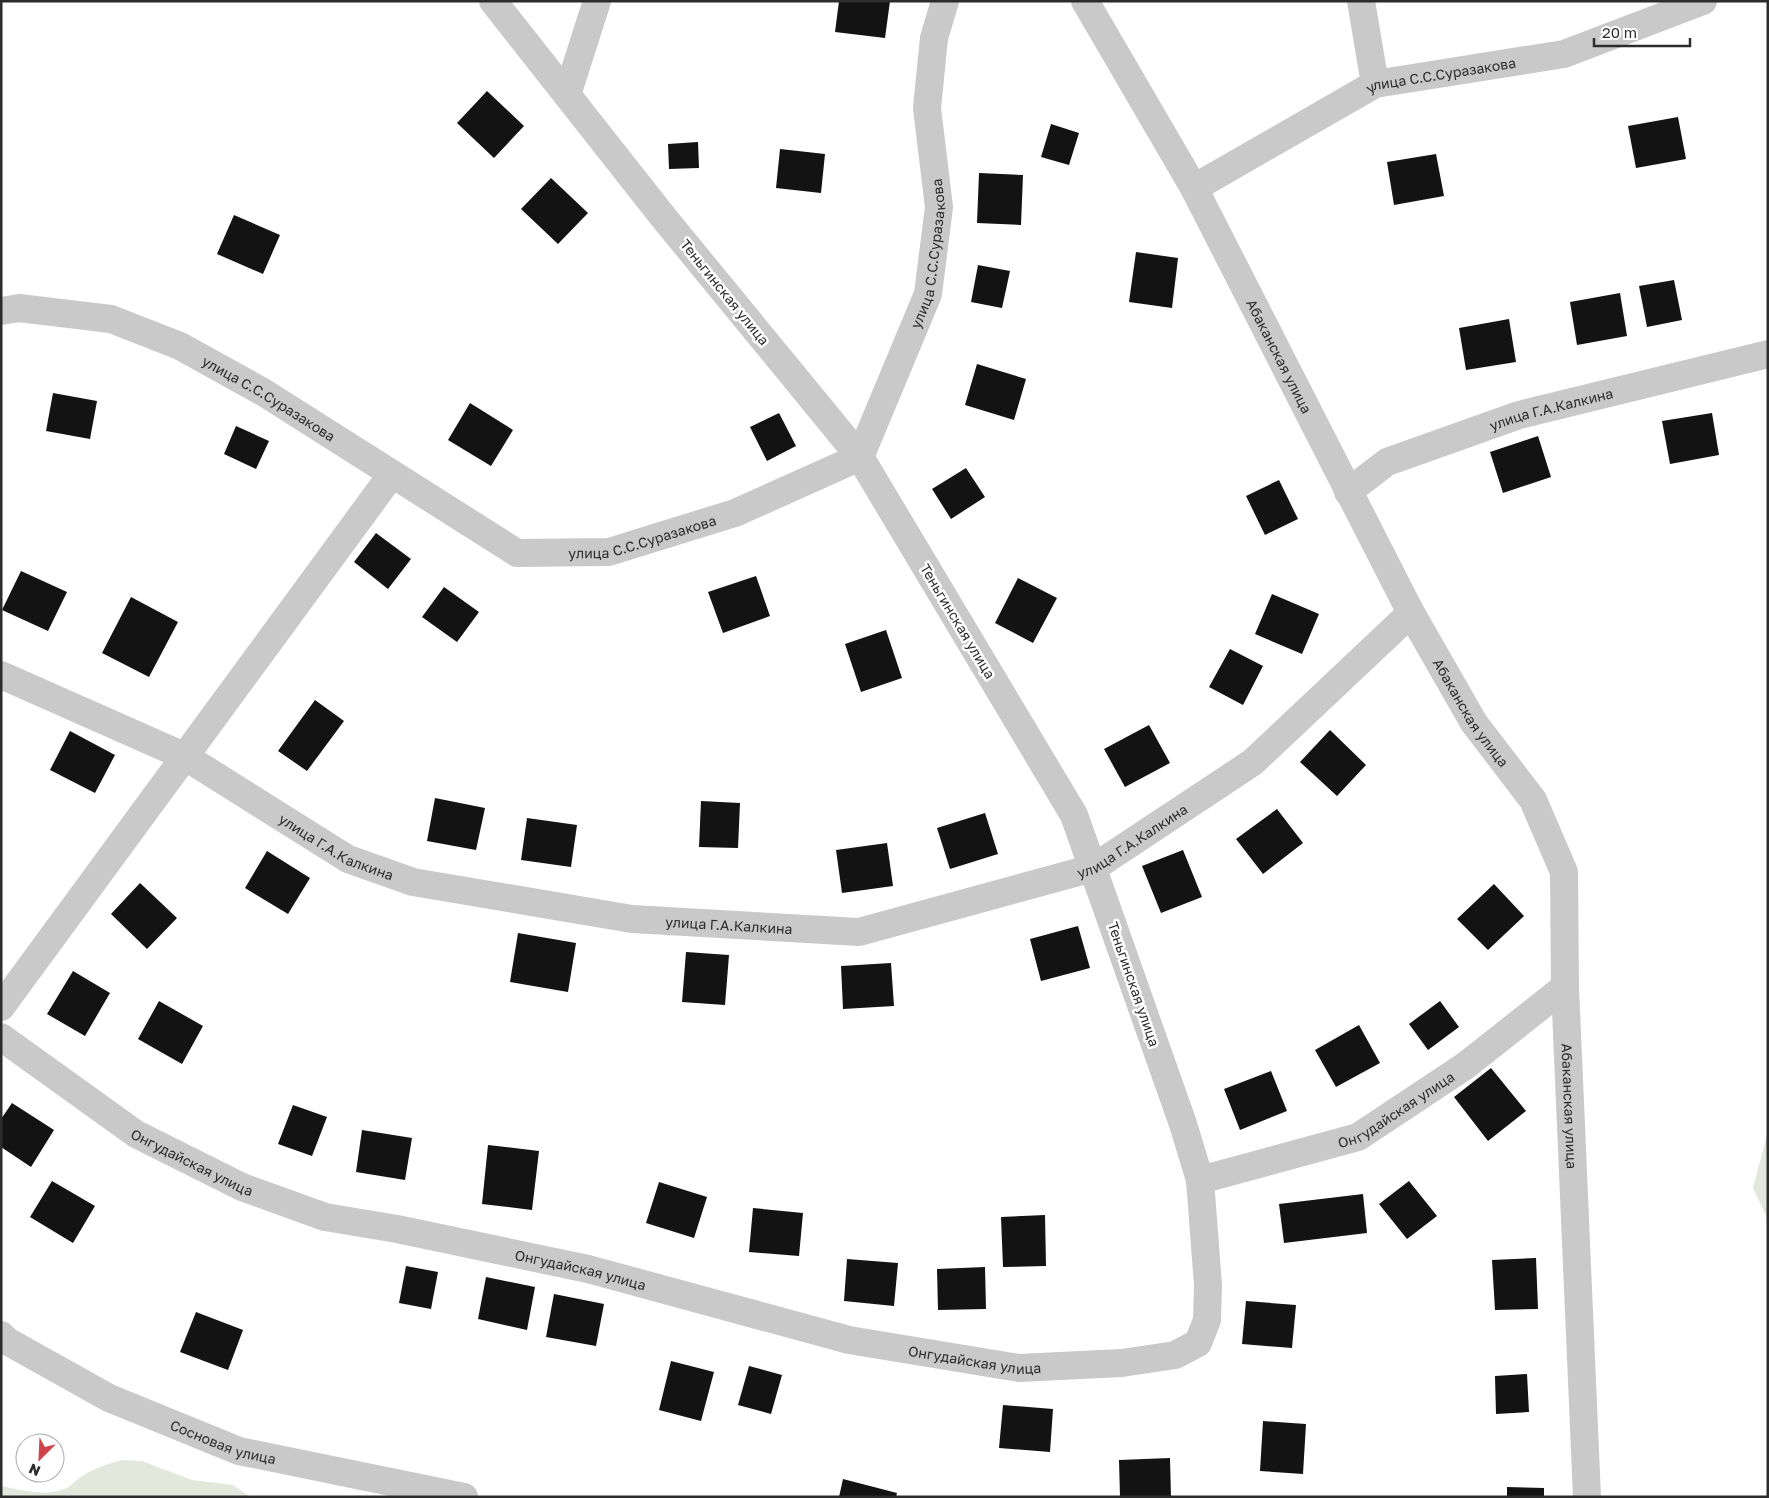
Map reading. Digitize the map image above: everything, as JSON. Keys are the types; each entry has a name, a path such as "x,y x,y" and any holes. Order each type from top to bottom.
{"street":[{"name":"Теньгинская улица","path":"493,1 664,218 860,457 1074,816 1183,1124 1200,1180 1208,1285 1207,1320 1198,1343"},
{"path":"567,95 597,1"},
{"name":"улица С.С.Суразакова","path":"1,311 20,308 111,320 180,346 263,392 517,553 609,552 735,513 860,457 928,294 939,208 927,108 934,38 945,1"},
{"name":"Абаканская улица","path":"1085,1 1194,188 1411,613 1474,724 1533,800 1564,872 1565,986 1587,1497"},
{"path":"1361,1 1375,84"},
{"name":"улица С.С.Суразакова","path":"1194,188 1375,84 1564,54 1703,1"},
{"name":"улица Г.А.Калкина","path":"1348,492 1387,462 1519,415 1768,354"},
{"path":"1,1007 392,474"},
{"name":"улица Г.А.Калкина","path":"1,675 184,756 348,859 412,882 632,919 860,932 1093,868 1253,762 1411,613"},
{"name":"Онгудайская улица","path":"1200,1180 1358,1137 1465,1066 1565,986"},
{"name":"Онгудайская улица","path":"1,1037 136,1134 242,1187 325,1217 398,1229 588,1269 849,1340 1019,1368 1140,1361 1175,1356 1198,1343"},
{"name":"Сосновая улица","path":"1,1335 109,1398 239,1451 464,1497"}],"shaded area":[{"path":"1768,1131 1768,1220 1753,1188"},
{"path":"122,1460 142,1461 192,1480 233,1485 250,1497 1,1497 1,1486 34,1492 59,1491 67,1488 80,1477 92,1471"}],"building":[{"path":"839,1 890,1 885,38 835,32"},
{"path":"487,91 524,126 494,158 457,123"},
{"path":"1678,117 1686,159 1636,168 1628,126"},
{"path":"1051,124 1079,133 1069,165 1041,157"},
{"path":"698,142 699,168 669,169 668,144"},
{"path":"780,149 825,154 821,193 776,188"},
{"path":"1436,154 1444,196 1394,205 1387,162"},
{"path":"979,173 1023,175 1021,225 977,223"},
{"path":"551,178 588,213 558,244 521,209"},
{"path":"234,215 280,235 263,274 217,254"},
{"path":"1136,252 1178,258 1172,308 1129,302"},
{"path":"978,265 1010,271 1002,308 971,302"},
{"path":"1674,280 1682,320 1647,327 1639,286"},
{"path":"1620,293 1627,336 1577,345 1570,302"},
{"path":"1509,319 1516,362 1466,370 1459,328"},
{"path":"977,364 1026,379 1014,420 965,405"},
{"path":"53,393 97,401 90,439 46,431"},
{"path":"470,403 513,430 491,466 448,440"},
{"path":"779,413 796,446 767,461 750,427"},
{"path":"1712,413 1719,455 1670,464 1662,421"},
{"path":"236,426 269,441 256,469 224,454"},
{"path":"1538,436 1551,477 1503,493 1490,452"},
{"path":"966,468 985,497 951,519 932,489"},
{"path":"1279,480 1298,519 1265,535 1246,496"},
{"path":"376,533 411,559 388,589 354,562"},
{"path":"21,571 67,592 48,631 2,610"},
{"path":"756,576 770,616 723,633 708,592"},
{"path":"1018,578 1057,598 1033,643 995,623"},
{"path":"444,587 479,612 457,642 422,617"},
{"path":"1272,594 1319,614 1302,654 1255,634"},
{"path":"131,597 178,622 149,677 102,653"},
{"path":"886,630 902,678 861,692 845,644"},
{"path":"1230,649 1263,666 1243,705 1209,687"},
{"path":"315,700 344,721 307,771 278,751"},
{"path":"1149,725 1170,763 1125,787 1104,749"},
{"path":"1330,730 1366,765 1337,796 1300,762"},
{"path":"70,731 115,755 95,793 50,770"},
{"path":"435,798 485,808 476,850 427,841"},
{"path":"701,801 740,803 738,848 699,847"},
{"path":"1277,809 1303,843 1263,874 1236,839"},
{"path":"985,813 998,854 950,869 937,828"},
{"path":"527,818 577,825 571,867 521,860"},
{"path":"887,843 893,886 842,893 836,850"},
{"path":"1183,850 1202,897 1161,913 1142,866"},
{"path":"267,851 310,878 288,914 245,888"},
{"path":"140,883 177,918 147,949 111,914"},
{"path":"1494,884 1524,916 1488,950 1457,919"},
{"path":"1078,926 1090,968 1041,981 1030,939"},
{"path":"518,933 576,943 568,992 510,982"},
{"path":"686,952 729,955 725,1005 682,1002"},
{"path":"891,963 894,1006 843,1009 841,966"},
{"path":"73,971 110,993 85,1036 47,1014"},
{"path":"159,1001 203,1026 182,1064 138,1039"},
{"path":"1440,1001 1459,1027 1428,1050 1409,1024"},
{"path":"1359,1025 1380,1063 1336,1087 1315,1050"},
{"path":"1491,1068 1526,1111 1488,1141 1454,1097"},
{"path":"1271,1071 1287,1111 1240,1130 1224,1089"},
{"path":"12,1103 54,1130 31,1167 1,1147 1,1119"},
{"path":"293,1105 327,1117 312,1156 278,1144"},
{"path":"362,1130 412,1138 405,1180 356,1172"},
{"path":"488,1145 539,1151 532,1210 482,1204"},
{"path":"52,1181 95,1206 73,1243 30,1217"},
{"path":"1409,1181 1437,1216 1407,1239 1379,1204"},
{"path":"659,1182 707,1197 694,1238 646,1223"},
{"path":"1363,1194 1367,1233 1284,1243 1279,1204"},
{"path":"753,1208 803,1213 799,1256 749,1252"},
{"path":"1045,1215 1046,1266 1003,1267 1001,1217"},
{"path":"1536,1258 1538,1309 1495,1310 1492,1260"},
{"path":"847,1259 898,1263 894,1306 844,1301"},
{"path":"406,1266 438,1272 431,1309 399,1303"},
{"path":"985,1267 986,1309 938,1310 937,1269"},
{"path":"486,1277 535,1287 527,1330 478,1319"},
{"path":"554,1294 604,1304 596,1346 546,1337"},
{"path":"1246,1301 1296,1305 1292,1348 1242,1344"},
{"path":"196,1312 243,1330 228,1370 180,1352"},
{"path":"671,1361 714,1372 701,1421 659,1410"},
{"path":"749,1366 782,1375 771,1414 738,1405"},
{"path":"1527,1374 1529,1412 1496,1414 1495,1376"},
{"path":"1003,1405 1053,1409 1050,1452 999,1448"},
{"path":"1263,1421 1306,1424 1303,1474 1260,1471"},
{"path":"1170,1458 1171,1497 1120,1497 1119,1460"},
{"path":"843,1479 897,1493 896,1497 839,1497"},
{"path":"1507,1487 1544,1488 1544,1497 1507,1497"}]}
